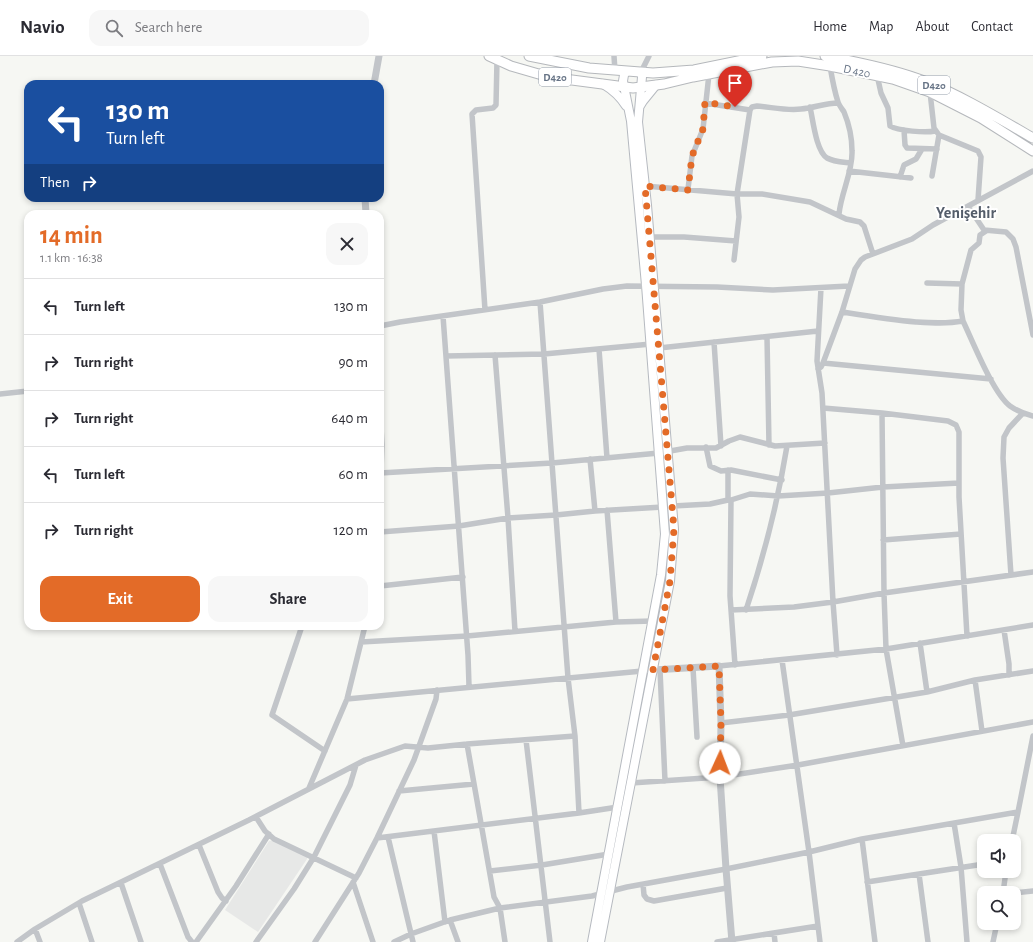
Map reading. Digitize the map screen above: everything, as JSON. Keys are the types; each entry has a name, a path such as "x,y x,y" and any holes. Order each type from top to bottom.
{"highway":[{"name":"D420","path":"529,56 589,68 626,72 670,73 694,70 762,56"},
{"name":"D420","path":"825,56 861,60 945,90 1033,138"},
{"name":"D420","path":"493,58 511,66 549,76 641,87"},
{"name":"D 420","path":"641,87 772,62 798,62 830,66 893,79 930,92 980,118 1033,151"}],"main road":[{"path":"592,942 653,621 661,575 665,534 659,348 629,110 624,86 624,75 626,72"},
{"path":"600,942 631,783 656,670 670,581 674,529 672,506 663,452 651,344 649,237 638,122 641,72"},
{"path":"600,83 612,90 621,98 629,110"},
{"path":"638,110 643,101 656,85"}],"street":[{"path":"375,80 379,56"},
{"path":"614,56 615,71"},
{"path":"641,72 649,56"},
{"path":"485,310 472,114 476,110 493,108 496,105 493,58"},
{"path":"830,66 832,83 838,104 847,121 852,145 851,163 840,204 839,214"},
{"path":"688,190 692,156 703,129 709,74"},
{"path":"877,75 881,93 888,108 890,126 895,129 937,133 978,151 981,157 978,200"},
{"path":"930,92 937,133 937,149 932,176"},
{"path":"705,102 750,110"},
{"path":"734,260 738,217 737,194 750,110 752,107 757,106 792,110 810,108 828,103 838,104"},
{"path":"810,108 819,148 823,154 831,160 851,163"},
{"path":"904,130 906,147 909,149 937,149"},
{"path":"900,177 904,164 916,159 922,149"},
{"path":"849,171 911,178"},
{"path":"818,369 823,363 842,312 849,286 857,265 866,257 912,239 933,224 1033,171"},
{"path":"645,186 737,194 762,194 810,202 839,214 846,219 857,220 862,223 873,254"},
{"path":"968,206 980,227 986,231 1006,232 1013,239 1016,247 1033,335"},
{"path":"986,231 980,235 979,243 971,250 962,284 961,310 963,320 991,379 1009,405 1023,413 1033,416"},
{"path":"649,237 684,236 736,241"},
{"path":"927,284 962,284"},
{"path":"384,325 540,302 603,289 650,285 773,290 849,286"},
{"path":"821,288 818,331 818,369 822,393 833,602 838,655"},
{"path":"540,302 568,678 575,736 579,813"},
{"path":"842,312 880,319 916,322 952,323 963,320"},
{"path":"443,316 463,577 469,686"},
{"path":"659,348 818,331"},
{"path":"767,337 769,445"},
{"path":"714,342 721,446"},
{"path":"446,356 544,354 651,344"},
{"path":"598,349 607,458"},
{"path":"496,355 515,631"},
{"path":"823,363 991,379"},
{"path":"0,394 24,391"},
{"path":"823,408 948,421 956,425 959,432 959,483 966,636"},
{"path":"882,413 886,649 903,746"},
{"path":"1011,575 1003,458 1004,437 1009,428 1023,413"},
{"path":"384,473 552,463 706,447 716,448 740,437 769,445 787,446 825,443"},
{"path":"746,610 756,582 782,480 787,446"},
{"path":"706,447 710,466 721,471 728,470 782,480"},
{"path":"590,459 595,511"},
{"path":"728,470 730,500 730,596 735,665"},
{"path":"672,506 710,504 750,494 778,496 828,493 883,487 959,483"},
{"path":"384,532 459,526 508,518 663,507"},
{"path":"607,510 616,622"},
{"path":"883,540 961,534"},
{"path":"731,610 833,602 884,593 1033,572"},
{"path":"384,586 463,577"},
{"path":"361,642 467,636 642,620 653,621"},
{"path":"347,699 469,686 656,670 735,665 838,655 886,649 1033,625"},
{"path":"301,630 272,715 325,751"},
{"path":"309,789 347,699 364,630"},
{"path":"1004,630 1009,664 1009,675"},
{"path":"920,643 927,692"},
{"path":"782,660 810,852 820,942"},
{"path":"719,666 721,723 720,777 732,941"},
{"path":"693,668 697,737"},
{"path":"656,670 665,781"},
{"path":"721,723 789,715 927,692 976,680 1033,671"},
{"path":"976,680 982,732"},
{"path":"315,942 354,880 377,838 414,760 436,699 437,690"},
{"path":"631,783 720,777 798,765 1033,722"},
{"path":"17,942 34,929 78,903 256,817 366,760 405,746 428,748 575,736"},
{"path":"1013,834 1033,736"},
{"path":"526,740 550,942"},
{"path":"468,744 494,897 500,908 505,942"},
{"path":"259,941 294,890 314,857 350,785 356,765"},
{"path":"399,790 474,784"},
{"path":"377,838 618,807"},
{"path":"394,942 410,934 448,921 500,908 592,896 610,890 810,852 862,839 1018,812"},
{"path":"256,817 265,831 274,839 314,857 354,880 373,942"},
{"path":"954,823 967,942"},
{"path":"434,831 448,921 458,942"},
{"path":"196,942 226,901 269,834"},
{"path":"388,837 413,942"},
{"path":"862,839 875,942"},
{"path":"199,845 218,892 226,901"},
{"path":"490,871 542,865 609,854"},
{"path":"160,864 188,937 192,942"},
{"path":"868,882 977,865"},
{"path":"918,874 928,942"},
{"path":"121,882 141,942"},
{"path":"643,884 644,895 647,899 654,901 727,888"},
{"path":"1021,892 1033,891"},
{"path":"78,903 92,942"},
{"path":"717,942 732,941 818,926"},
{"path":"34,929 40,942"},
{"path":"993,942 996,930"},
{"path":"774,933 775,942"}],"shaded area":[{"path":"273,840 307,856 307,859 258,932 225,910 269,841"}],"district":[{"name":"Yenişehir","path":"966,213"}],"route":[{"path":"720,763 721,723 719,666 653,670 670,581 674,529 645,186 688,190 692,156 703,129 705,102 735,107"}]}
